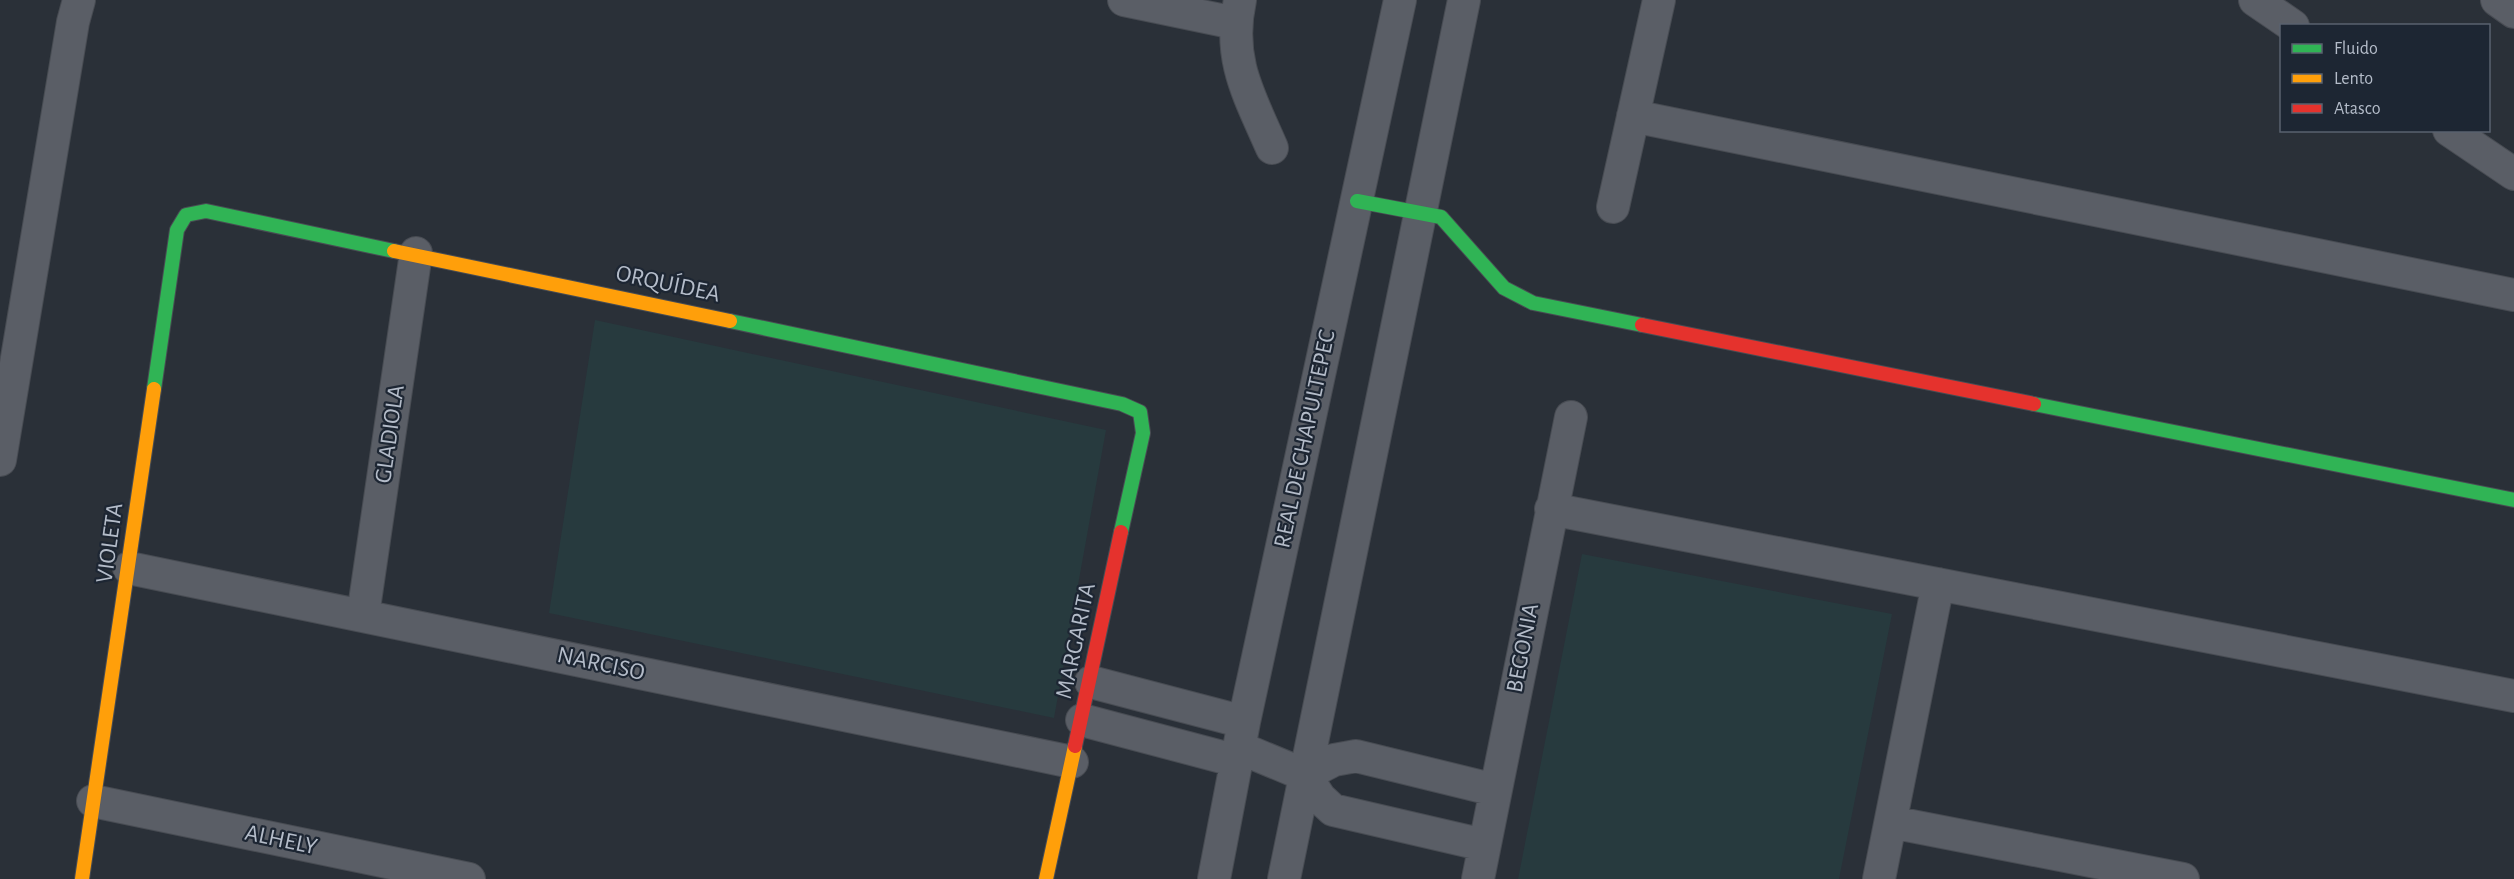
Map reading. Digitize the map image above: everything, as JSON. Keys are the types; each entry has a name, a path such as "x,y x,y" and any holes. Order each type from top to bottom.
{"street":[{"path":"0,460 73,22 79,0"},
{"path":"1124,0 1238,12 1239,72 1272,148"},
{"name":"REAL DE CHAPULTEPEC","path":"1214,879 1400,0"},
{"path":"1284,879 1464,0"},
{"path":"1613,207 1659,0"},
{"path":"2255,0 2290,24"},
{"path":"2497,0 2514,12"},
{"path":"1633,116 2514,295"},
{"path":"2452,132 2514,174"},
{"path":"1356,201 1441,217 1504,288 1533,303 2514,500"},
{"name":"ORQUÍDEA","path":"186,215 206,211 416,253 1122,404 1140,412"},
{"name":"VIOLETA","path":"82,879 177,230 186,215"},
{"name":"GLADIOLA","path":"363,615 416,253"},
{"name":"MARGARITA","path":"1046,879 1091,682 1143,433 1140,412"},
{"name":"BEGONIA","path":"1478,879 1571,417"},
{"path":"1551,509 2514,696"},
{"name":"NARCISO","path":"129,568 1072,762"},
{"path":"1879,879 1938,584"},
{"path":"1091,682 1241,744 1305,775 1320,798 1334,810 1484,845"},
{"path":"1082,720 1241,744"},
{"path":"1305,775 1334,760 1356,756 1495,790"},
{"name":"ALHELY","path":"93,801 469,879"},
{"path":"1891,822 2183,879"}],"green space":[{"path":"595,320 1106,430 1054,718 549,613"},
{"path":"1582,554 1892,614 1839,879 1518,879"}],"traffic: fast":[{"path":"1357,201 1441,217 1504,288 1533,303 1642,325"},
{"path":"154,389 177,230 186,215 206,211 394,251"},
{"path":"730,321 1122,404 1140,412 1143,433 1121,532"},
{"path":"2034,404 2514,500"}],"traffic: slow":[{"path":"394,251 730,321"},
{"path":"82,879 154,389"},
{"path":"1046,879 1075,746"}],"traffic: jam":[{"path":"1642,325 2034,404"},
{"path":"1075,746 1121,532"}]}
